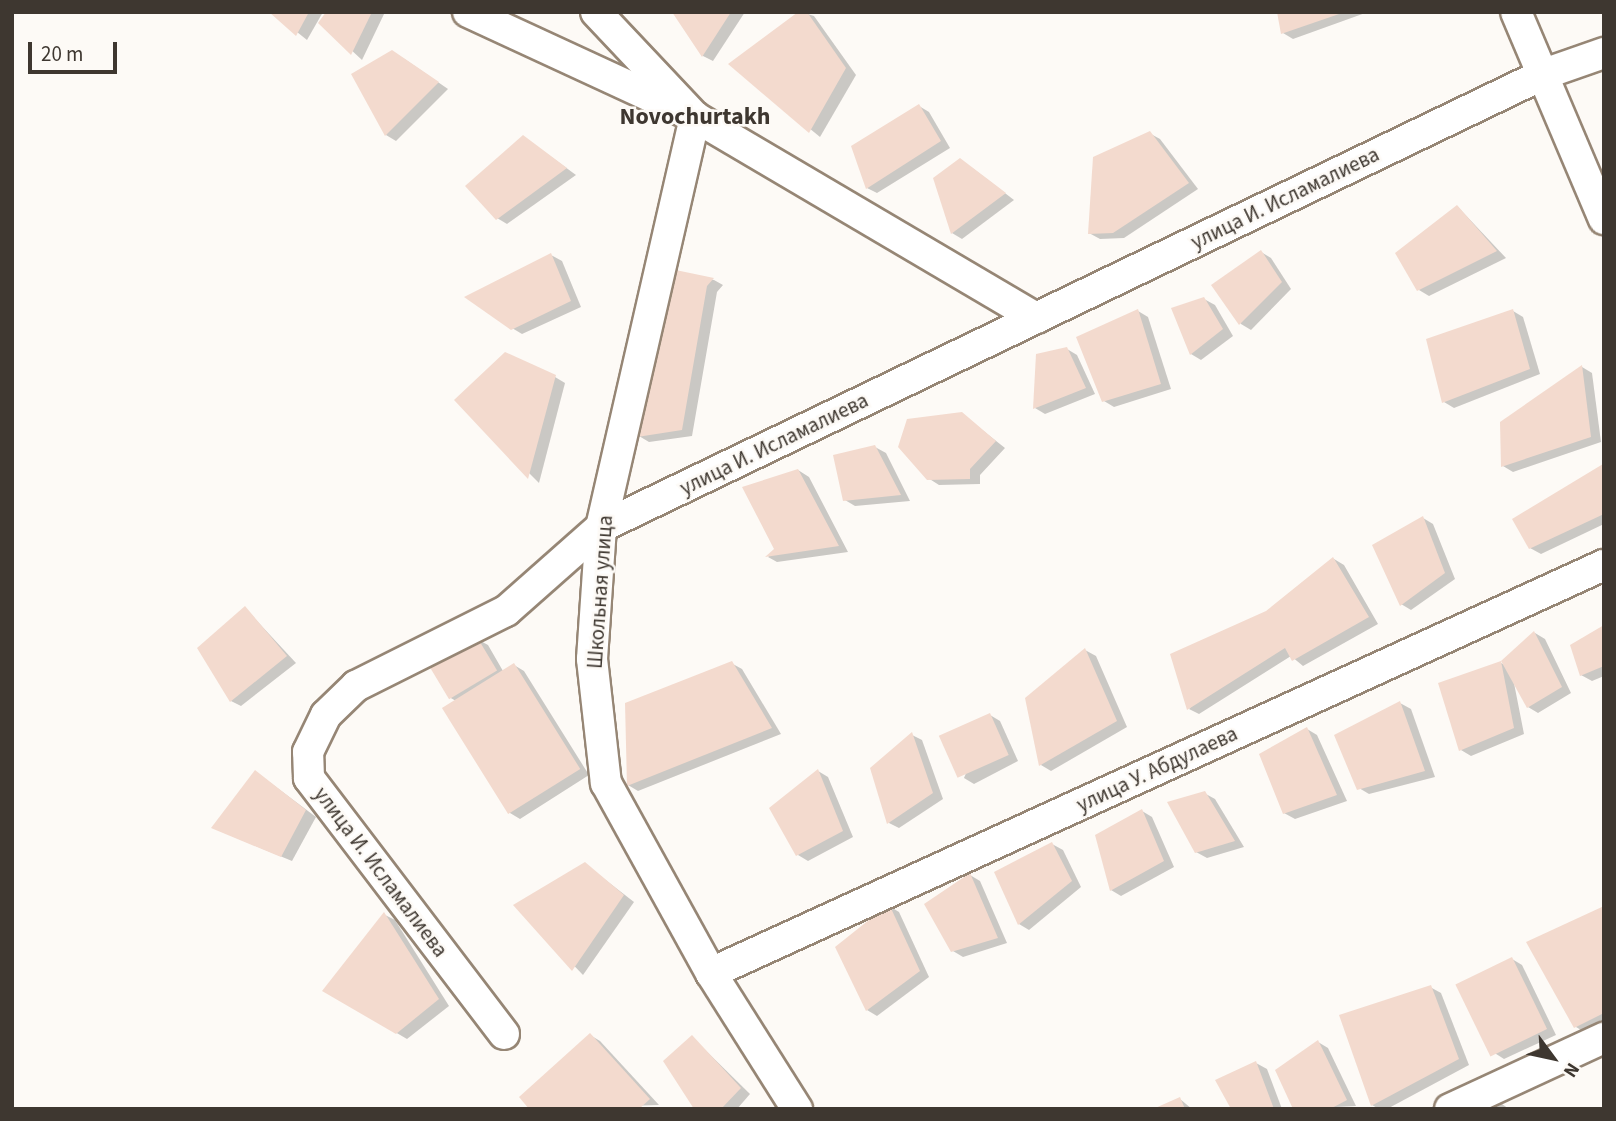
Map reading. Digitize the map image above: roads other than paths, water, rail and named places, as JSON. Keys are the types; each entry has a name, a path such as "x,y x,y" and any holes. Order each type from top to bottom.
{"street":[{"path":"468,12 695,117 1036,318"},
{"path":"596,12 695,117"},
{"path":"1517,12 1604,219"},
{"name":"улица И. Исламалиева","path":"504,1034 309,778 308,752 326,715 356,686 506,611 601,527 1544,74 1604,53"},
{"name":"Школьная улица","path":"695,117 601,527 592,659 606,783 711,973 797,1109"},
{"name":"улица У. Абдулаева","path":"711,973 1604,565"},
{"path":"1450,1109 1604,1038"}],"district":[{"name":"Novochurtakh","path":"695,117"}]}
